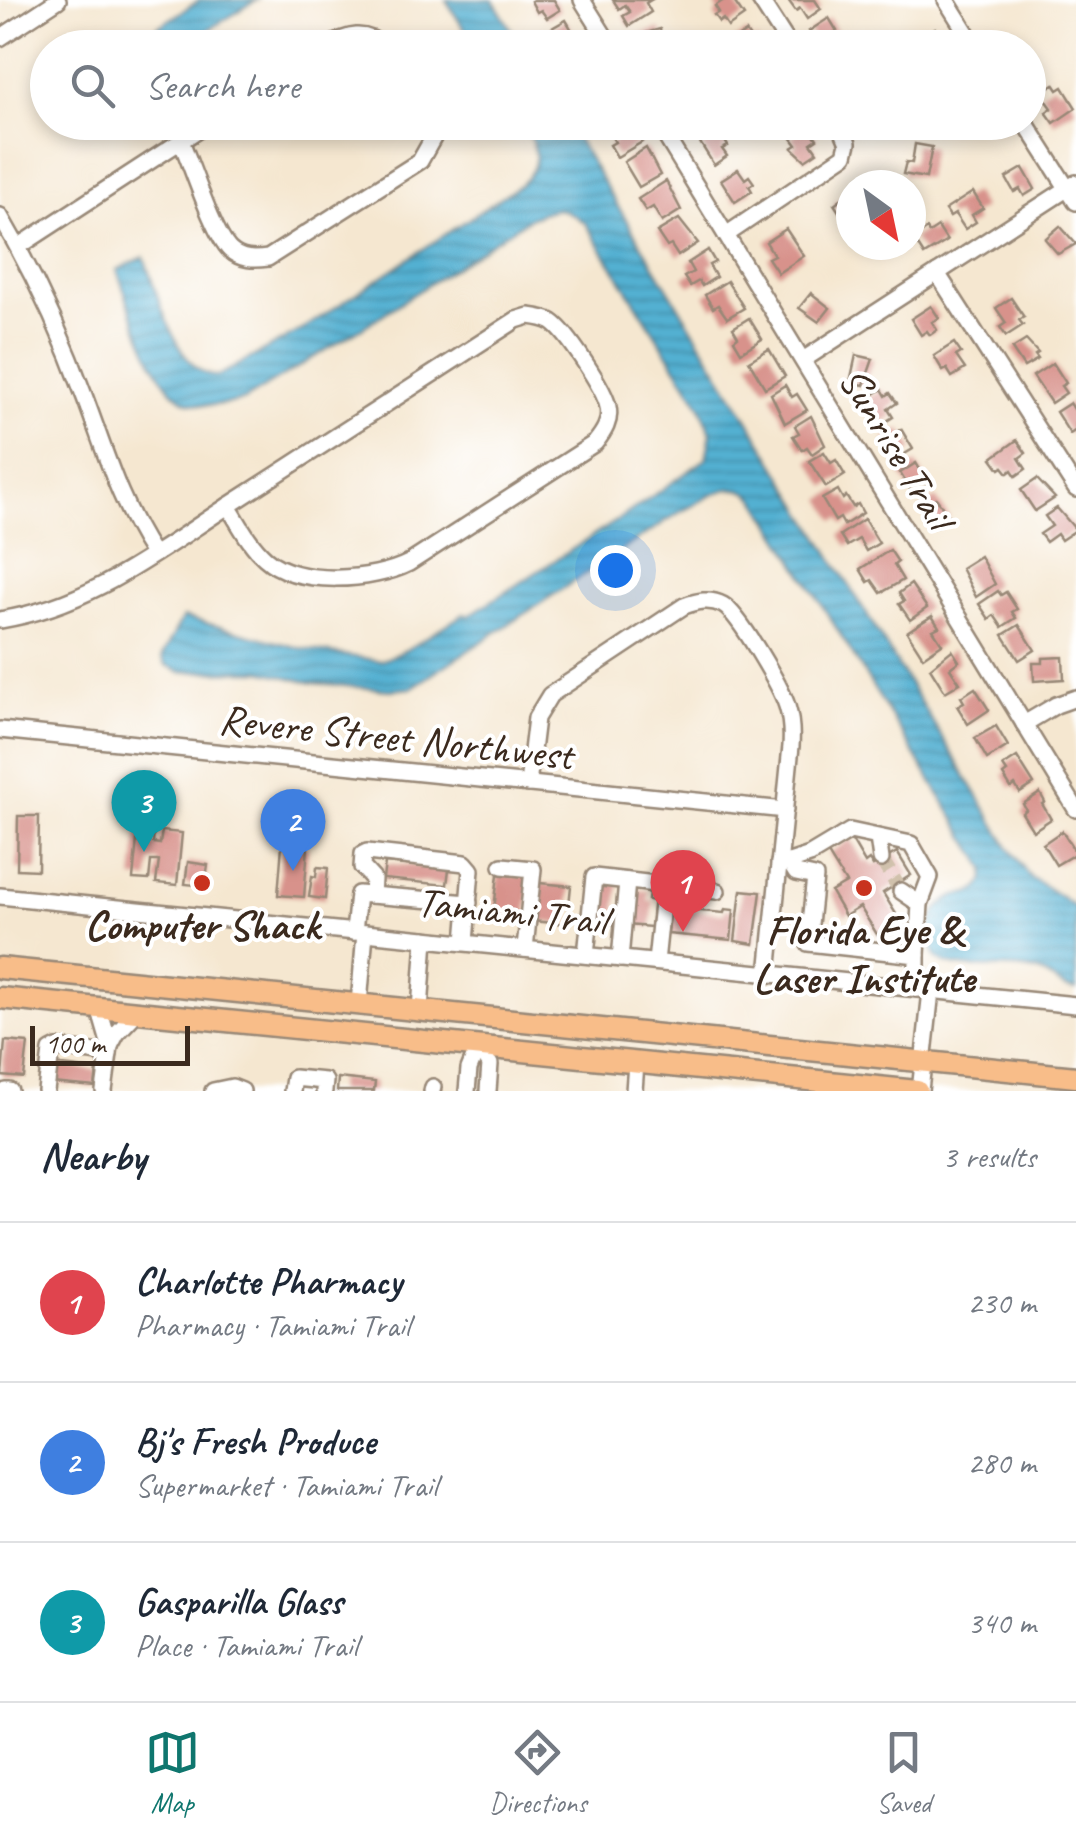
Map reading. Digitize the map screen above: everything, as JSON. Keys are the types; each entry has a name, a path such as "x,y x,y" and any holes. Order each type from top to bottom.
{"main road":[{"path":"0,968 1076,1077"},
{"path":"0,998 636,1063 785,1084 918,1091"},
{"path":"0,1014 34,1001"},
{"path":"299,1028 338,1020 359,1004"},
{"path":"478,1047 499,1030 536,1022"}],"street":[{"path":"0,38 58,0"},
{"path":"582,0 601,30"},
{"path":"760,0 779,30"},
{"path":"946,0 965,30"},
{"path":"18,246 181,141 223,239 241,257 268,258 420,161 432,140"},
{"name":"Sunrise Trail","path":"669,140 1076,809"},
{"path":"726,235 844,156 847,140"},
{"path":"803,360 1073,191 1038,140"},
{"path":"0,216 65,346 121,499 153,554"},
{"path":"937,274 1076,489"},
{"path":"0,620 76,600 516,320 543,318 563,333 608,406 608,420 595,443 409,563 385,574 344,578 286,570 263,557 228,506"},
{"path":"528,784 536,718 550,695 684,606 710,600 722,605 733,614 787,706 791,746 784,862 768,974"},
{"path":"1024,724 1076,698"},
{"name":"Revere Street Northwest","path":"0,730 785,810"},
{"path":"784,862 810,854 850,832 911,844 930,877 920,904 917,955 924,990 918,1091"},
{"path":"878,838 881,858"},
{"path":"359,1004 359,932 365,895 373,879 362,868 363,854 465,863 471,870 465,942"},
{"path":"784,862 796,873 815,877 808,944 917,955"},
{"path":"502,866 534,869 525,949"},
{"path":"586,955 594,878 717,891"},
{"path":"620,959 627,881"},
{"path":"656,962 664,885"},
{"path":"901,891 920,904"},
{"path":"365,895 469,903"},
{"name":"Tamiami Trail","path":"0,896 1076,1006"},
{"path":"420,1010 425,938"},
{"path":"100,1008 109,1050"},
{"path":"104,1091 109,1050 117,1033 137,1012"},
{"path":"467,1091 469,1069 478,1047"},
{"path":"478,1047 490,1064 488,1091"},
{"path":"46,1091 51,1051 109,1050"},
{"path":"634,1091 636,1063"},
{"path":"292,1091 294,1078 325,1081 324,1091"},
{"path":"213,1091 232,1086 242,1091"}],"water":[{"path":"200,0 257,0 208,30 153,30"},
{"path":"446,0 493,0 512,30 465,30"},
{"path":"531,140 577,140 1010,849 1029,876 1076,907 1076,990 1028,970 961,967 937,959 931,942 934,916 946,902 979,887 985,878 985,868 757,500 748,492 729,489 680,512 411,688 390,690 313,683 260,671 179,672 165,664 162,656 183,617 299,648 381,661 464,614 468,616 706,459 711,433 700,405 586,224 560,210 531,217 244,400 195,404 176,394 164,381 136,323 117,270 144,257 180,348 204,373 218,376 303,329 521,184 533,169"}],"building":[{"path":"533,0 554,0 560,10 547,18 541,10 537,12"},
{"path":"613,0 651,0 646,3 651,12 629,26 623,16 630,12 625,5 619,9"},
{"path":"733,0 744,16 728,27 714,15 719,12 715,6"},
{"path":"788,0 815,0 821,9 807,19"},
{"path":"829,18 836,30 811,30"},
{"path":"566,20 572,30 553,30"},
{"path":"1054,84 1058,90 1063,87 1076,108 1054,123 1046,112 1052,108 1046,100 1046,90"},
{"path":"724,140 728,146 722,149 727,156 714,165 699,141"},
{"path":"793,140 816,140 811,143 817,152 805,160 792,148 797,145"},
{"path":"642,142 617,157 610,145"},
{"path":"915,144 932,147 926,178 926,170 904,170 906,162 912,163"},
{"path":"646,148 660,175 639,187 624,162"},
{"path":"1023,168 1035,189 1024,196 1020,189 1014,192 1006,178"},
{"path":"738,169 754,183 749,186 752,191 735,202 721,180"},
{"path":"666,181 681,210 662,222 653,207 646,211 638,199"},
{"path":"973,192 983,208 972,215 976,222 965,229 955,214 950,217 945,210"},
{"path":"679,219 698,243 678,256 657,232"},
{"path":"1060,226 1076,244 1058,254 1045,239"},
{"path":"938,227 947,241 926,254 926,230 929,233"},
{"path":"786,229 804,256 778,273 768,258 774,255 766,242"},
{"path":"708,250 715,262 709,265 716,277 702,286 699,281 690,286 684,277 693,272 688,263"},
{"path":"727,281 744,308 727,318 718,305 713,308 705,295"},
{"path":"811,293 830,308 819,322 799,308"},
{"path":"1011,298 1024,317 1019,320 1023,325 1006,336 1000,327 1006,323 996,308"},
{"path":"931,306 939,318 932,322 937,330 921,335 911,319"},
{"path":"749,318 762,339 741,352 733,328"},
{"path":"1026,340 1038,353 1038,359 1024,367 1012,349"},
{"path":"954,343 961,353 956,356 965,369 952,377 934,356"},
{"path":"769,349 785,376 765,388 749,361"},
{"path":"856,355 873,359 864,385 850,382"},
{"path":"1053,363 1066,383 1061,386 1066,393 1051,403 1033,376"},
{"path":"785,385 792,397 797,394 807,410 785,423 771,394"},
{"path":"882,389 897,403 888,409 893,417 877,427 862,402"},
{"path":"1070,403 1076,412 1076,430 1070,434 1056,412"},
{"path":"811,416 825,445 812,454 807,447 802,450 793,436 799,433 795,426"},
{"path":"901,429 913,449 896,459 884,440"},
{"path":"1017,440 1026,453 1019,458 1026,469 1016,476 1012,470 1008,473 1003,467 1000,469 992,458"},
{"path":"824,452 831,463 836,460 845,475 826,487 809,461"},
{"path":"916,463 929,484 913,494 900,473"},
{"path":"1037,479 1055,498 1035,511 1021,490"},
{"path":"838,490 853,507 858,504 863,513 844,525 840,518 835,521 822,499"},
{"path":"936,498 950,518 934,528 921,507"},
{"path":"1057,508 1076,530 1061,540 1057,534 1046,542 1040,534 1052,526 1045,516"},
{"path":"864,519 879,543 866,551 859,539 847,546 840,535"},
{"path":"890,550 903,580 881,593 860,569"},
{"path":"980,556 995,584 976,597 961,568"},
{"path":"911,584 927,608 910,620 899,604 904,601 899,593"},
{"path":"998,591 1001,595 1006,592 1017,609 1012,612 1016,618 1002,627 994,615 989,619 979,604"},
{"path":"932,616 939,627 933,630 942,644 923,657 907,632"},
{"path":"1019,625 1035,650 1019,660 1003,635"},
{"path":"952,650 959,661 950,668 960,683 945,692 930,668"},
{"path":"1063,657 1064,679 1034,681 1033,663"},
{"path":"975,688 989,710 968,724 957,706 964,702 961,697"},
{"path":"996,726 1008,746 987,759 975,738"},
{"path":"1017,757 1034,784 1020,793 1015,785 1011,788 1003,775 1007,772 1003,766"},
{"path":"1040,793 1051,819 1033,831 1022,813 1026,810 1023,804"},
{"path":"18,816 39,816 38,870 17,869"},
{"path":"138,829 154,833 153,843 160,844 162,831 182,833 177,885 156,883 159,861 151,861 149,880 133,879"},
{"path":"1062,831 1076,853 1056,865 1043,844"},
{"name":"Florida Eye & Laser Institute","path":"851,839 865,863 869,860 873,866 897,852 911,875 883,893 901,922 878,936 860,907 845,916 831,892 846,883 828,854"},
{"path":"282,845 308,847 304,897 278,895"},
{"path":"188,862 208,865 205,886 185,884"},
{"path":"385,863 449,869 447,885 383,879"},
{"path":"317,867 328,868 325,899 309,897"},
{"path":"498,874 530,877 526,922 493,919"},
{"path":"599,881 619,883 614,925 595,923"},
{"path":"539,883 571,886 567,924 531,921"},
{"path":"630,889 649,891 648,900 654,901 651,927 627,925"},
{"path":"741,890 761,892 754,944 735,941"},
{"path":"671,903 690,905 689,910 734,910 731,940 668,934"},
{"path":"5,1041 28,1043 24,1078 2,1076"},
{"path":"54,1065 97,1070 95,1087 52,1083"},
{"path":"338,1078 375,1082 374,1091 337,1091"}],"tunnel":[{"path":"881,859 901,891"}],"place":[{"name":"Gasparilla Glass","path":"144,852"},
{"name":"Bj's Fresh Produce","path":"293,871"},
{"name":"Computer Shack","path":"202,883"},
{"name":"Florida Eye & Laser Institute","path":"864,888"},
{"name":"Charlotte Pharmacy","path":"683,932"}]}
